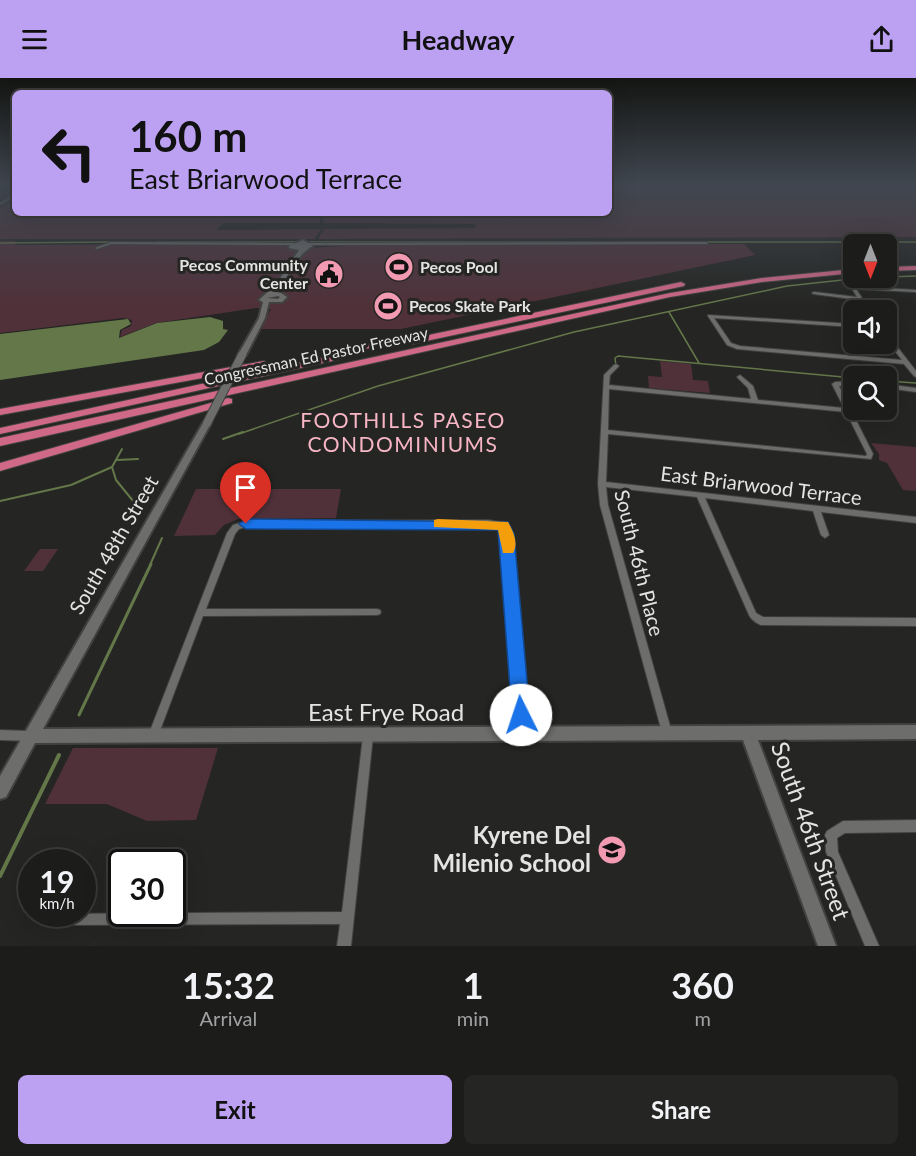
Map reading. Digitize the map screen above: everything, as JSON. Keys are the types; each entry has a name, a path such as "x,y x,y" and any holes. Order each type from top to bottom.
{"highway":[{"path":"897,262 916,261"},
{"name":"Congressman Ed Pastor Freeway","path":"0,431 498,322 702,280 843,264"},
{"path":"897,269 916,268"},
{"name":"Congressman Ed Pastor Freeway","path":"0,442 692,291 770,279 843,272"},
{"path":"0,412 498,322"},
{"path":"0,467 249,395 510,331"},
{"path":"0,405 197,376"}],"street":[{"path":"97,248 111,243 307,246 706,243"},
{"path":"293,246 295,257"},
{"path":"269,295 280,284 295,257 307,246"},
{"path":"279,294 280,284"},
{"path":"860,299 853,287 916,291"},
{"path":"814,293 860,299"},
{"path":"266,302 276,302 284,298 279,294 269,295"},
{"name":"South 48th Street","path":"262,318 266,302 262,298 269,295"},
{"name":"South 48th Street","path":"0,791 207,423 262,318 276,302"},
{"path":"843,325 710,316 733,346 904,362"},
{"path":"897,352 916,375"},
{"name":"South 46th Place","path":"616,366 608,375 602,484 604,505 667,733"},
{"path":"740,377 750,387 755,401"},
{"path":"843,382 835,382 843,399"},
{"path":"607,387 843,410"},
{"path":"897,387 916,390"},
{"path":"606,432 868,458 870,454 853,420"},
{"name":"East Briarwood Terrace","path":"602,484 916,520"},
{"path":"700,495 753,615 760,621 916,622"},
{"path":"816,509 825,535"},
{"path":"153,736 236,527 257,524 503,525 507,534 522,735"},
{"path":"201,613 377,612"},
{"name":"South 46th Street","path":"748,732 827,946"},
{"name":"East Frye Road","path":"0,735 368,736 916,732"},
{"path":"344,946 368,736"},
{"path":"872,946 832,852 831,835 843,827 916,826"},
{"path":"96,919 347,918"}],"shaded area":[{"path":"0,225 222,225 217,230 321,229 315,239 0,239"},
{"path":"475,225 916,225 916,237 897,237 897,234 843,234 843,237 318,239 324,229 476,228"},
{"path":"0,241 15,241 15,245 255,244 308,248 380,244 744,244 755,255 401,329 260,329 271,309 256,308 156,323 120,337 122,330 131,326 132,320 123,318 0,333"},
{"path":"210,317 223,321 223,329 228,330 219,342 204,350 0,380 0,334 128,319 131,324 120,330 119,338 157,323"},
{"path":"660,361 691,364 693,380 708,381 710,393 649,388 648,376 662,377"},
{"path":"871,443 916,447 916,491 903,490 887,463 879,460 879,454"},
{"path":"196,489 341,489 336,518 238,519 224,525 215,535 174,536"},
{"path":"40,549 58,549 43,571 24,571"},
{"path":"73,748 218,748 196,820 147,821 107,804 45,804"}],"waterway":[{"path":"0,243 112,242"},
{"path":"157,242 700,242"},
{"path":"706,242 916,242"},
{"path":"897,277 916,276"},
{"path":"239,434 378,386 574,332 787,286 843,280"},
{"path":"669,312 699,363"},
{"path":"616,366 615,358 618,356 843,377"},
{"path":"897,382 916,383"},
{"path":"223,439 243,432"},
{"path":"112,467 122,449"},
{"path":"117,460 138,459"},
{"path":"0,501 71,485 112,467"},
{"path":"112,467 116,480 138,507"},
{"path":"150,565 162,538"},
{"path":"79,715 151,564"},
{"path":"0,876 59,755"}],"slow traffic":[{"path":"438,523 503,525 507,534 508,550"}],"place":[{"name":"Pecos Pool","path":"399,267"},
{"name":"Pecos Community Center","path":"329,274"},
{"name":"Pecos Skate Park","path":"388,306"},
{"name":"Kyrene Del Milenio School","path":"612,850"}],"district":[{"name":"FOOTHILLS PASEO CONDOMINIUMS","path":"403,433"}],"route":[{"path":"246,524 488,523 503,525 507,534 521,715"}]}
